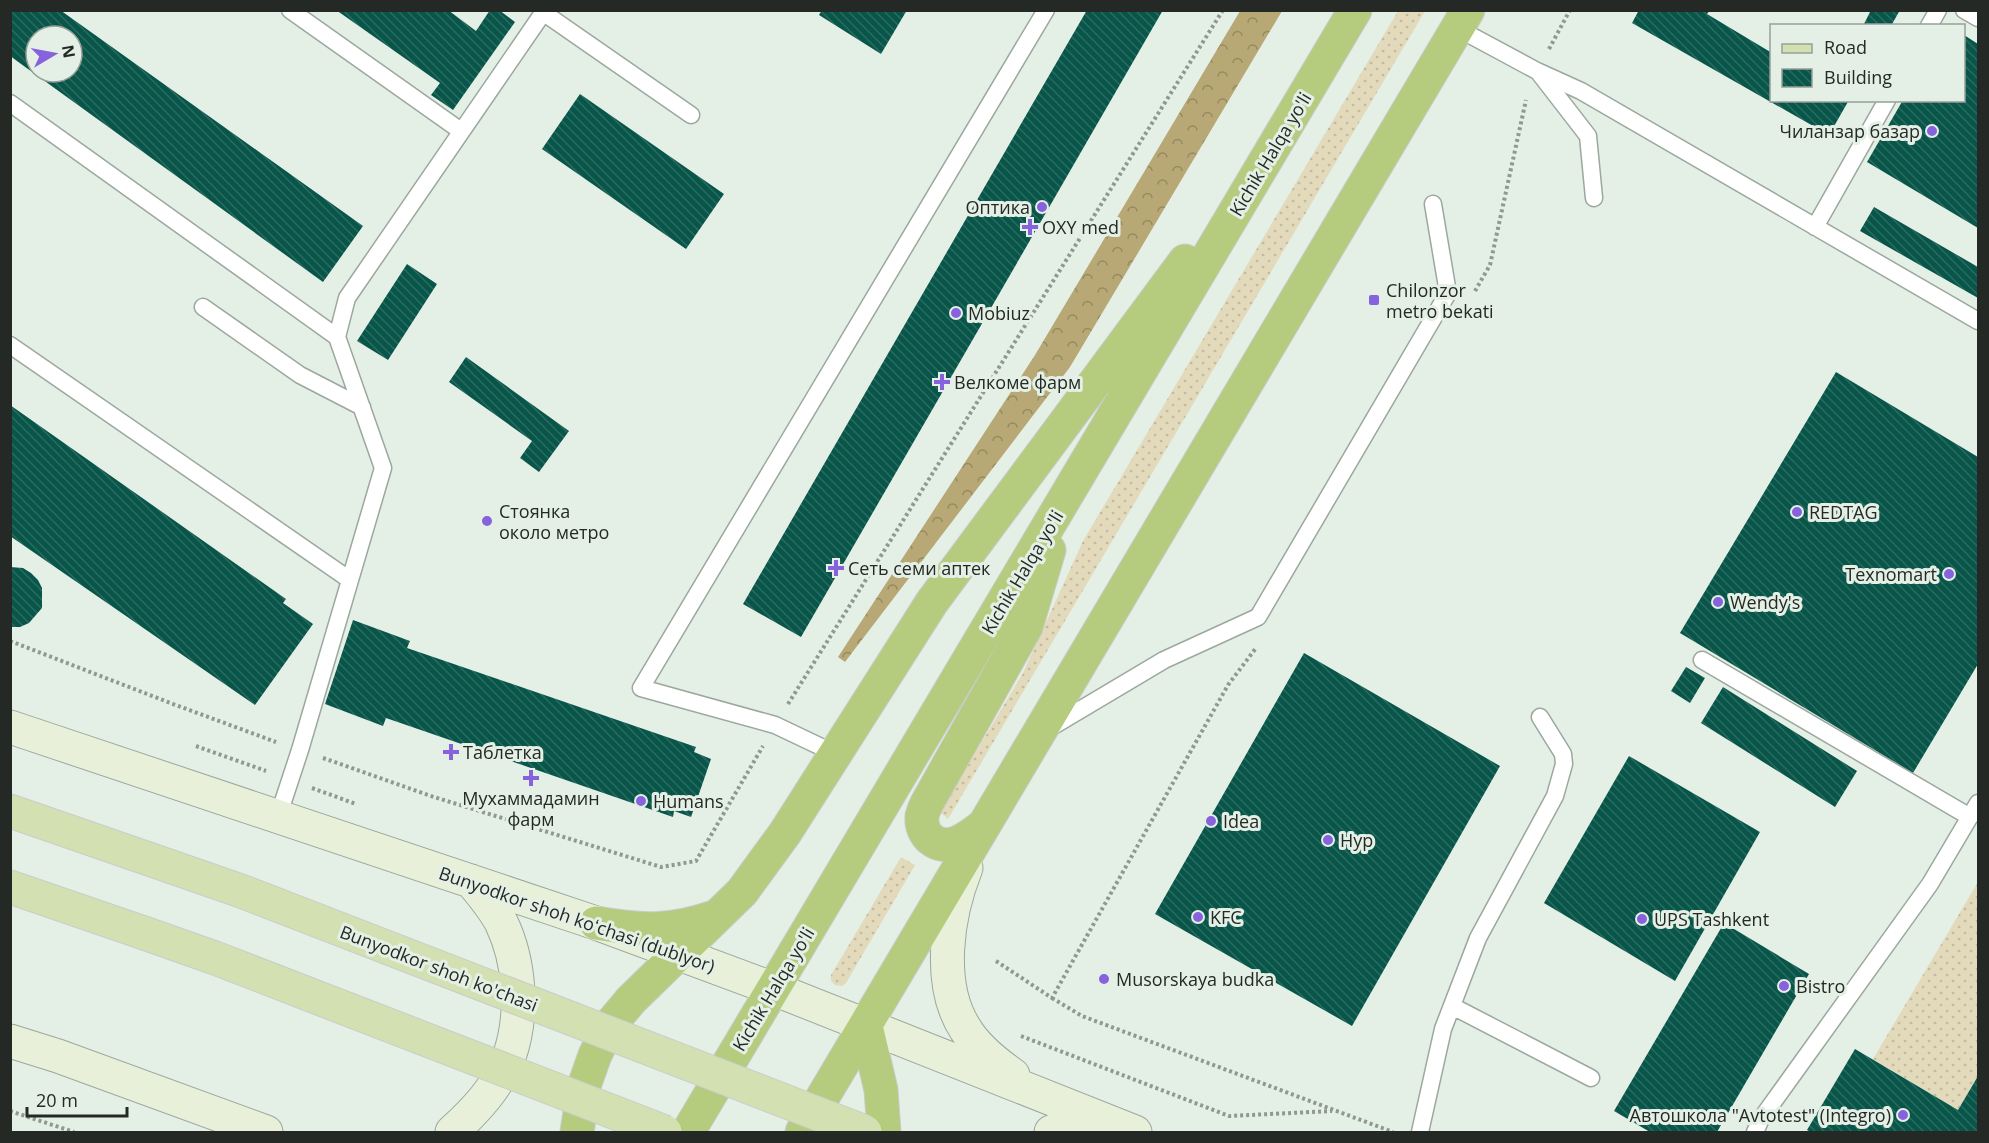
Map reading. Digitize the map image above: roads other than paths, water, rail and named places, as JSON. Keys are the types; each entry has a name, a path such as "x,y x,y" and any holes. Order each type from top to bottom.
{"highway":[{"name":"Kichik Halqa yo'li","path":"688,1132 1355,10"},
{"path":"802,1132 1463,19"},
{"path":"577,1132 584,1086 595,1055 610,1025 631,1000 742,892 785,833 932,602 1088,394 1304,97"},
{"path":"986,824 969,837 954,844 945,845 934,842 924,833 922,817 927,802 1026,627 1063,502"},
{"path":"596,923 628,929 658,929 686,926 716,916"},
{"path":"866,1026 881,1090 884,1132"}],"main road":[{"name":"Bunyodkor shoh ko'chasi","path":"10,811 241,891 865,1132"},
{"path":"10,887 215,958 665,1132"}],"street":[{"name":"Bunyodkor shoh koʻchasi (dublyor)","path":"10,727 596,923 678,953 866,1026 1059,1119"},
{"path":"986,824 956,894 947,950 948,972 954,1002 966,1031 990,1057 1026,1084 1059,1119 1075,1122 1098,1118 1135,1132"},
{"path":"452,1132 485,1098 499,1078 509,1057 515,1033 517,1009 515,968 501,923 471,881"},
{"path":"10,1041 69,1060 266,1132"}],"lane":[{"path":"290,10 461,131"},
{"path":"836,753 775,725 641,688 1046,10"},
{"path":"1930,24 1938,10"},
{"path":"1964,10 1978,18"},
{"path":"278,817 383,468 337,337 347,298 545,12 691,115"},
{"path":"1463,19 1537,71 1581,91 1978,321"},
{"path":"1537,71 1587,136 1594,198"},
{"path":"1815,227 1886,102"},
{"path":"10,103 337,337"},
{"path":"1037,736 1164,660 1258,617 1448,293 1433,204"},
{"path":"202,307 300,375 362,407"},
{"path":"10,345 350,580"},
{"path":"1702,660 1974,810 1930,884 1761,1119 1755,1132"},
{"path":"1420,1132 1443,1029 1478,938 1555,796 1558,786 1564,764 1563,754 1540,717"},
{"path":"1452,1006 1591,1078"}],"place":[{"name":"Чиланзар базар","path":"1932,131"},
{"name":"Оптика","path":"1042,207"},
{"name":"OXY med","path":"1030,227"},
{"name":"Chilonzor metro bekati","path":"1374,300"},
{"name":"Mobiuz","path":"956,313"},
{"name":"Велкоме фарм","path":"942,382"},
{"name":"REDTAG","path":"1797,512"},
{"name":"Стоянка около метро","path":"487,521"},
{"name":"Сеть семи аптек","path":"836,568"},
{"name":"Texnomart","path":"1949,574"},
{"name":"Wendy's","path":"1718,602"},
{"name":"Таблетка","path":"451,752"},
{"name":"Мухаммадамин фарм","path":"531,778"},
{"name":"Humans","path":"641,801"},
{"name":"Idea","path":"1211,821"},
{"name":"Нур","path":"1328,840"},
{"name":"KFC","path":"1198,917"},
{"name":"UPS Tashkent","path":"1642,919"},
{"name":"Musorskaya budka","path":"1104,979"},
{"name":"Bistro","path":"1784,986"},
{"name":"Автошкола \"Avtotest\" (Integro)","path":"1903,1115"}]}
